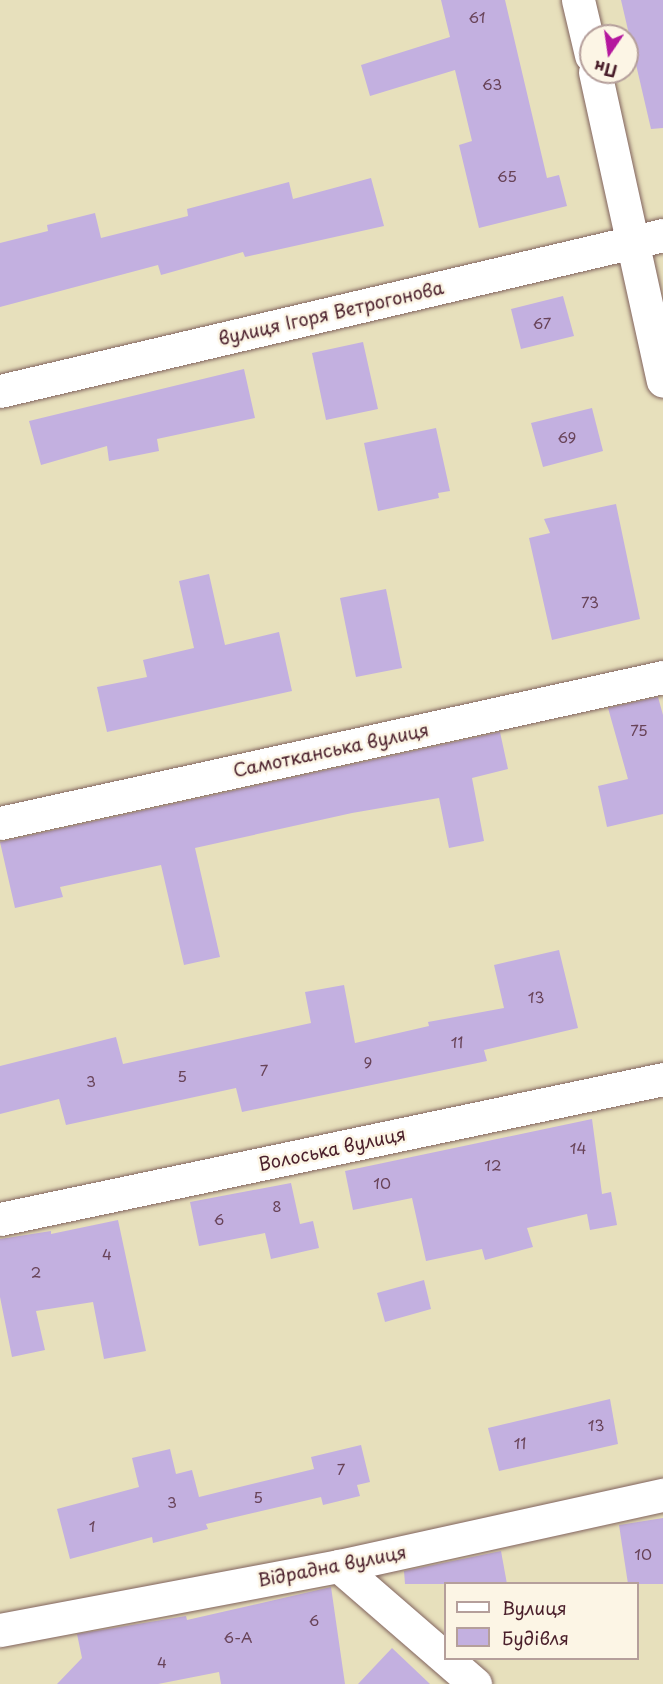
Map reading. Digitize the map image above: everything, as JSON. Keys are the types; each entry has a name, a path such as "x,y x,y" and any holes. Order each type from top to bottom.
{"street":[{"path":"578,0 584,24"},
{"path":"599,84 649,239 663,381"},
{"name":"вулиця Ігоря Ветрогонова","path":"0,391 649,239"},
{"name":"Самотканська вулиця","path":"0,824 663,678"},
{"name":"Волоська вулиця","path":"0,1219 663,1079"},
{"name":"Відрадна вулиця","path":"0,1630 339,1566 663,1495"},
{"path":"339,1566 444,1658"},
{"path":"447,1660 474,1684"}],"building":[{"path":"441,0 505,0 547,178 559,175 567,206 479,228 459,145 472,141 455,70 370,96 361,65 450,37"},
{"path":"621,0 663,0 663,128 651,129 639,77 639,24 627,24"},
{"path":"371,178 384,226 245,257 243,252 161,275 158,265 0,307 0,243 48,231 47,225 95,213 101,238 188,216 187,209 289,182 293,199"},
{"path":"563,296 574,336 521,349 511,309"},
{"path":"363,342 378,409 326,420 312,353"},
{"path":"244,369 255,418 157,439 159,451 109,461 107,446 41,465 29,421"},
{"path":"592,408 603,451 543,467 531,423"},
{"path":"436,428 450,491 438,493 439,498 378,511 364,443"},
{"path":"616,504 640,619 552,640 529,538 550,533 544,519"},
{"path":"209,574 225,645 279,632 292,691 107,732 97,687 147,677 143,660 194,648 179,581"},
{"path":"386,589 402,668 356,677 340,598"},
{"path":"658,697 663,715 663,814 607,827 598,786 628,779 608,708"},
{"path":"500,732 508,769 472,778 484,841 449,848 439,798 352,813 195,848 220,957 184,965 161,865 60,887 63,897 15,908 0,842"},
{"path":"559,950 578,1028 484,1050 487,1061 242,1112 236,1088 66,1125 59,1099 0,1114 0,1066 116,1037 123,1064 311,1023 305,992 344,985 355,1043 429,1026 428,1022 504,1008 494,965"},
{"path":"592,1119 602,1194 611,1192 617,1225 590,1230 587,1214 527,1228 533,1247 485,1260 482,1249 426,1261 412,1198 353,1210 345,1171"},
{"path":"291,1183 300,1224 313,1221 319,1248 271,1259 265,1233 199,1246 190,1202"},
{"path":"118,1220 146,1351 104,1359 93,1302 36,1311 45,1350 12,1357 0,1297 0,1239 51,1231 51,1234"},
{"path":"424,1280 431,1309 385,1322 377,1293"},
{"path":"610,1399 618,1444 499,1471 488,1428"},
{"path":"361,1445 370,1482 357,1485 360,1496 323,1505 321,1497 206,1524 208,1529 153,1543 152,1537 70,1559 57,1509 139,1487 132,1458 170,1449 176,1474 192,1470 199,1497 314,1469 311,1457"},
{"path":"663,1518 663,1584 628,1582 619,1525"},
{"path":"501,1551 507,1582 405,1584 404,1571"},
{"path":"331,1587 345,1684 221,1684 219,1672 158,1684 57,1684 82,1658 77,1634 186,1616 187,1620"},
{"path":"392,1648 430,1684 358,1684"}]}
